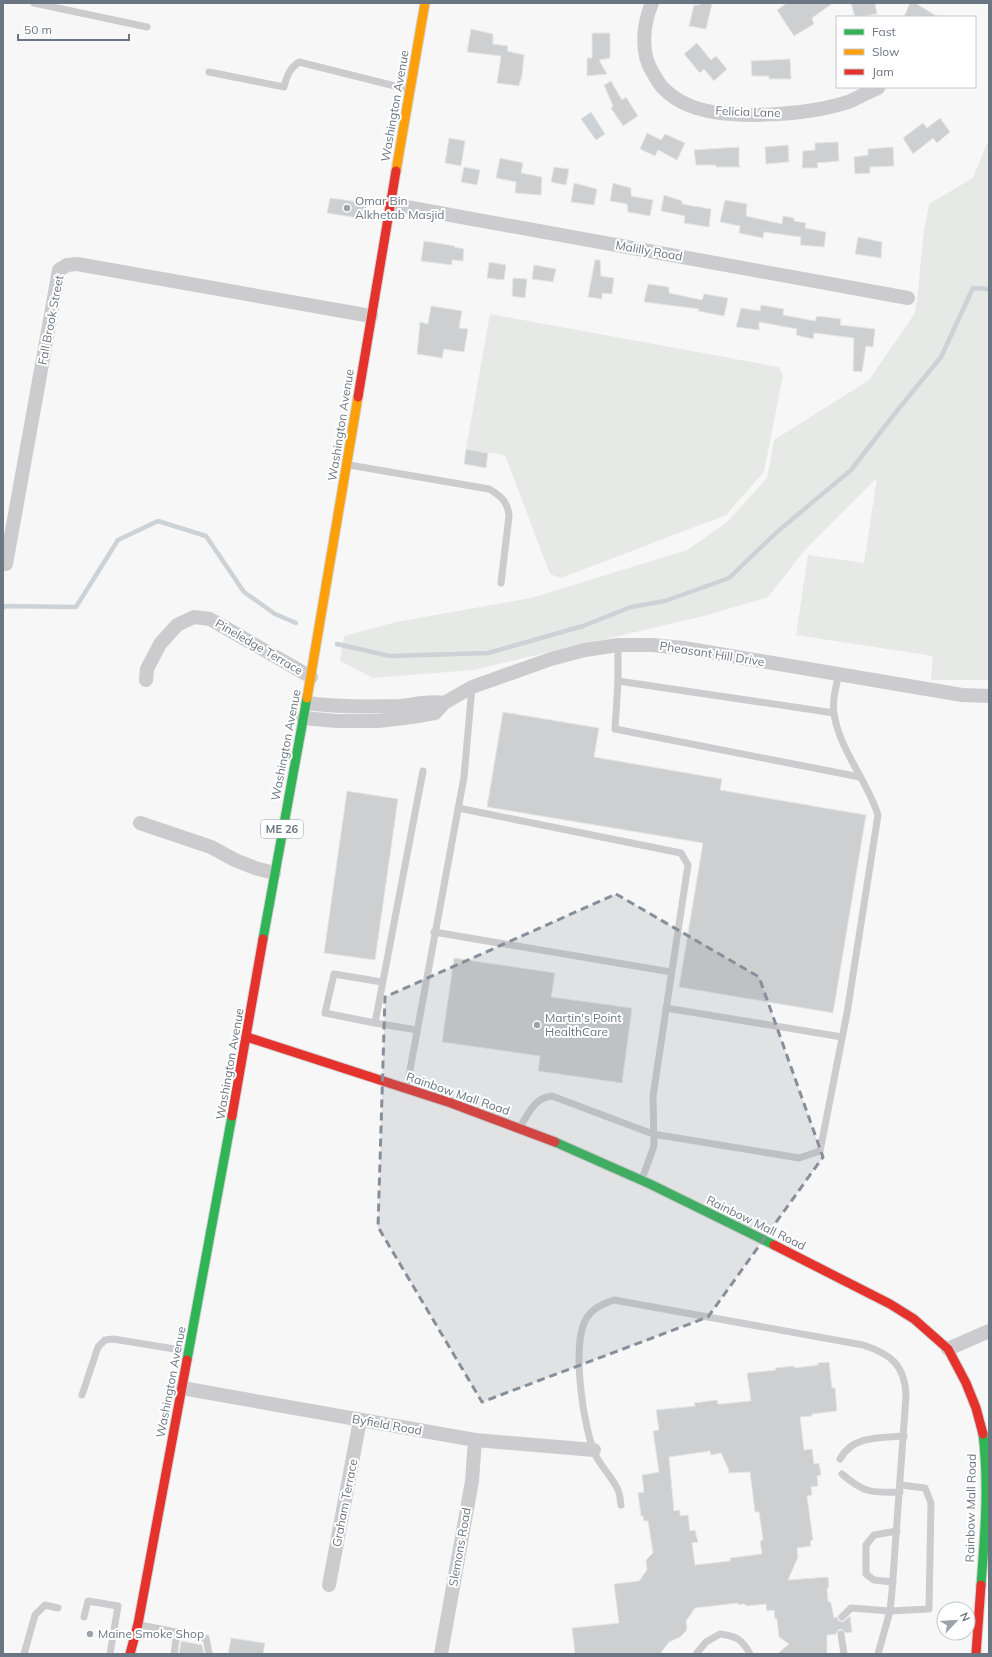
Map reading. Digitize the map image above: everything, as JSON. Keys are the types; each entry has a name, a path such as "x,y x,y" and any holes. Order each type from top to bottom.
{"main road":[{"name":"Washington Avenue","path":"130,1654 138,1624 247,1037 274,873 311,677 425,3"},
{"name":"Rainbow Mall Road","path":"247,1037 463,1106 642,1180 890,1304 914,1319 948,1349 966,1383 976,1408 983,1434 986,1461 986,1516 976,1654"}],"street":[{"name":"Felicia Lane","path":"652,3 647,14 644,41 649,66 663,88 686,104 715,112 781,114 816,110 849,101 878,88"},
{"name":"Malilly Road","path":"390,204 908,298"},
{"name":"Fall Brook Street","path":"6,564 60,270 67,264 77,264 371,316"},
{"name":"Pineledge Terrace","path":"146,680 147,669 160,644 177,625 194,617 210,619 311,677"},
{"name":"Pheasant Hill Drive","path":"303,718 337,721 395,720 435,713 444,703 472,687 551,659 585,650 618,645 652,645 684,648 962,695 989,696"},
{"path":"306,703 362,708 402,706 433,701 444,703"},
{"path":"140,823 211,847 235,860 255,868 274,873"},
{"path":"948,1349 989,1331"},
{"name":"Byfield Road","path":"182,1388 475,1440 594,1450"},
{"name":"Graham Terrace","path":"329,1585 360,1420"},
{"name":"Slemons Road","path":"441,1654 472,1481 475,1440"}],"lane":[{"path":"34,3 147,27"},
{"path":"209,72 284,87 286,78 292,67 299,62 410,89"},
{"path":"346,464 489,489 499,495 508,509 509,516 501,583"},
{"path":"618,645 618,681 615,729 860,777"},
{"path":"519,1128 537,1101 544,1097 552,1096 654,1134 799,1158 820,1151 842,1037 878,815 873,798 860,777 842,741 834,713 835,693 839,674"},
{"path":"618,681 834,713"},
{"path":"406,1088 464,777 472,687"},
{"path":"374,1023 423,771"},
{"path":"458,808 681,853 688,865 653,1096 654,1146 642,1180"},
{"path":"434,932 671,972"},
{"path":"382,982 334,974 325,1013 417,1030"},
{"path":"666,1008 842,1037"},
{"path":"621,1505 619,1490 596,1457 588,1432 583,1406 579,1365 580,1337 585,1321 598,1306 614,1300 863,1345 878,1350 890,1358 900,1369 906,1382 904,1436 893,1582 890,1611 878,1654"},
{"path":"82,1395 98,1346 105,1340 113,1339 189,1352"},
{"path":"840,1459 844,1451 857,1442 872,1438 904,1436"},
{"path":"842,1474 853,1484 865,1491 878,1493 900,1489 925,1488 931,1503 929,1609 890,1611 851,1608 842,1617"},
{"path":"893,1582 874,1580 866,1574 866,1544 874,1535 897,1531"},
{"path":"84,1616 88,1601 118,1606 110,1654"},
{"path":"24,1654 35,1615 45,1605 58,1608"},
{"path":"138,1624 206,1638 209,1654"},
{"path":"174,1654 176,1632"},
{"path":"696,1654 706,1642 720,1634 734,1636 745,1645 750,1654"},
{"path":"841,1634 844,1654"}],"highlighted area":[{"path":"616,894 759,977 823,1157 708,1317 482,1402 378,1227 385,997"}],"shaded area":[{"path":"591,112 605,134 596,140 581,119"},
{"path":"989,139 989,680 931,680 933,656 796,635 808,555 864,563 877,478 804,551 768,597 704,616 473,670 373,678 340,661 344,636 396,622 531,598 687,550 727,522 767,478 774,440 869,380 915,313 923,237 929,204 973,178"},
{"path":"490,314 779,367 783,375 764,472 726,515 561,578 550,574 505,455 466,449"}],"building":[{"path":"700,3 712,3 706,29 689,26 694,5 699,5"},
{"path":"787,3 833,3 812,18 814,24 794,36 777,10"},
{"path":"851,3 875,3 877,14 855,16"},
{"path":"910,3 915,3 936,16 904,16"},
{"path":"471,29 493,34 493,44 508,46 507,51 524,55 522,75 519,86 497,83 501,56 467,52"},
{"path":"592,33 610,33 610,58 599,60 607,74 587,76 587,58 592,58"},
{"path":"697,43 711,60 716,56 727,69 714,81 704,69 700,73 684,54"},
{"path":"790,59 791,79 769,79 769,76 752,76 751,61"},
{"path":"611,81 622,100 626,97 638,116 623,126 611,108 613,106 604,85"},
{"path":"940,118 950,132 937,143 933,138 913,154 903,138 923,123 927,128"},
{"path":"647,133 661,140 665,134 685,143 677,160 658,150 655,156 640,149"},
{"path":"449,138 465,141 461,166 445,163"},
{"path":"838,142 839,161 817,163 818,168 802,168 803,151 815,150 815,143"},
{"path":"788,145 789,162 766,164 765,147"},
{"path":"739,147 739,165 741,167 696,165 694,150"},
{"path":"893,147 894,166 870,167 870,173 855,174 854,157 868,155 868,149"},
{"path":"500,158 523,163 521,173 542,177 541,195 515,193 516,182 496,178"},
{"path":"464,167 480,170 477,185 461,182"},
{"path":"554,167 569,169 566,185 551,182"},
{"path":"574,183 597,189 594,205 571,202"},
{"path":"613,183 631,188 631,196 653,200 650,216 628,212 627,204 610,201"},
{"path":"664,195 682,201 682,204 711,209 709,227 684,223 685,216 661,211"},
{"name":"Omar Bin Alkhetab Masjid","path":"330,198 367,203 364,219 327,213"},
{"path":"725,200 747,204 746,216 782,224 783,216 794,218 794,221 806,223 805,228 826,232 824,247 800,245 801,237 764,232 763,238 739,233 740,226 720,222"},
{"path":"858,237 882,242 881,258 855,254"},
{"path":"424,241 464,249 463,261 452,260 452,265 421,261"},
{"path":"595,260 600,260 601,276 614,278 612,294 602,293 602,299 588,297"},
{"path":"489,262 506,265 504,280 487,278"},
{"path":"534,265 556,269 553,282 532,279"},
{"path":"513,278 527,279 525,298 512,296"},
{"path":"648,284 669,287 669,293 702,300 704,294 728,298 724,316 698,311 699,309 644,302"},
{"path":"761,305 784,309 783,315 815,321 817,316 841,319 840,325 875,329 873,347 866,346 862,372 853,371 854,338 814,333 813,339 796,335 797,329 759,322 759,330 736,327 741,308 760,311"},
{"path":"431,306 462,311 459,328 468,329 464,352 444,349 442,358 417,354 420,322 428,324"},
{"path":"466,449 488,453 486,468 464,464"},
{"path":"503,712 599,728 594,757 722,779 720,790 866,815 833,1013 679,987 703,843 487,807"},
{"path":"347,791 398,799 375,960 324,953"},
{"name":"Martin's Point HealthCare","path":"454,958 555,973 551,997 632,1008 622,1083 538,1071 540,1056 442,1042"},
{"path":"829,1362 832,1388 835,1388 837,1411 800,1417 804,1450 812,1449 814,1464 819,1463 821,1475 817,1476 818,1486 811,1487 812,1495 807,1496 813,1540 810,1541 811,1546 797,1548 798,1557 788,1580 828,1577 828,1601 831,1603 834,1618 837,1617 839,1621 843,1622 850,1616 852,1632 846,1633 841,1629 838,1630 836,1634 827,1635 827,1654 777,1654 789,1644 779,1637 777,1619 775,1619 774,1610 767,1611 766,1604 747,1606 744,1604 738,1605 738,1603 695,1608 686,1621 686,1631 680,1637 669,1642 660,1654 575,1654 572,1628 619,1623 614,1584 639,1581 647,1570 646,1560 653,1553 648,1521 644,1521 643,1516 641,1516 638,1493 644,1492 642,1475 659,1472 653,1431 659,1430 656,1410 695,1406 694,1403 717,1400 718,1404 751,1401 747,1373 776,1370 775,1368 794,1366 794,1368 818,1365 818,1363","holes":["710,1451 711,1455 721,1453 729,1473 750,1472 755,1512 759,1512 763,1540 760,1541 762,1554 730,1558 730,1561 695,1565 692,1543 698,1542 695,1530 690,1531 688,1515 680,1516 680,1510 674,1511 669,1457"]},
{"path":"231,1638 265,1643 263,1654 228,1654"},
{"path":"181,1641 202,1645 204,1654 179,1654"}],"waterway":[{"path":"337,644 390,656 488,653 583,626 631,607 665,601 729,578 777,532 851,470 941,357 973,288 989,289"},
{"path":"3,608 5,606 76,607 118,540 158,521 206,536 244,592 275,614 296,623"}],"traffic: fast":[{"path":"263,939 307,698"},
{"path":"187,1360 232,1116"},
{"path":"555,1142 650,1184 774,1245"},
{"path":"981,1585 986,1491 983,1434"}],"traffic: slow":[{"path":"396,171 425,3"},
{"path":"307,698 358,397"}],"traffic: jam":[{"path":"358,397 396,171"},
{"path":"232,1116 263,939"},
{"path":"247,1037 451,1103 555,1142"},
{"path":"774,1245 890,1304 914,1319 948,1349 966,1383 976,1408 983,1434"},
{"path":"130,1654 138,1624 187,1360"},
{"path":"976,1654 981,1585"}],"place":[{"name":"Omar Bin Alkhetab Masjid","path":"347,208"},
{"name":"Martin's Point HealthCare","path":"537,1025"},
{"name":"Maine Smoke Shop","path":"90,1634"}]}
